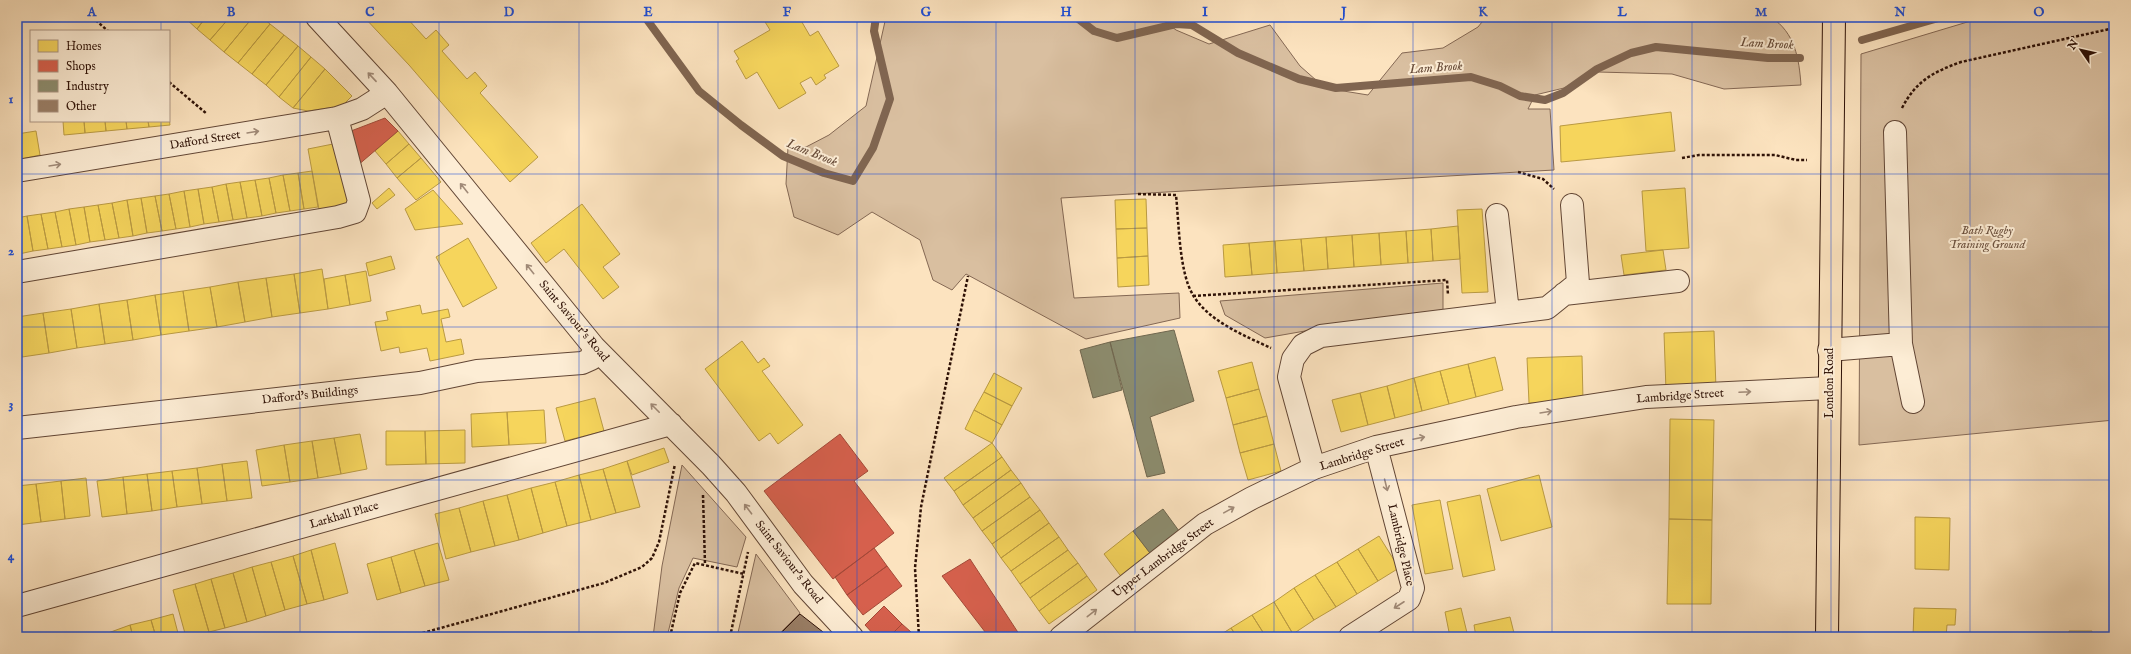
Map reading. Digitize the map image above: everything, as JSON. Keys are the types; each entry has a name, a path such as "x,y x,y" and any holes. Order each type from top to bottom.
{"highway":[{"name":"London Road","path":"1827,637 1829,350 1834,17"}],"street":[{"name":"Saint Saviour's Road","path":"317,17 387,93 594,347 711,465 768,535 803,584 852,637"},
{"name":"Dafford Street","path":"17,171 338,118 362,109 387,93"},
{"path":"17,272 338,217 355,212 359,201 338,118"},
{"path":"1895,132 1900,344 1913,402"},
{"name":"Lambridge Street","path":"1572,205 1578,283 1547,308 1321,336 1303,345 1293,359 1289,377 1314,468 1376,447 1516,417 1646,397 1829,388"},
{"path":"1497,215 1508,312"},
{"path":"1564,294 1678,281"},
{"path":"1829,350 1900,344"},
{"name":"Dafford's Buildings","path":"17,428 420,383 477,371 582,363 590,359 594,347"},
{"name":"Larkhall Place","path":"17,606 671,424"},
{"name":"Lambridge Place","path":"1350,637 1409,599 1413,588 1376,447"},
{"name":"Upper Lambridge Street","path":"1061,637 1206,524 1252,498 1314,468"}],"path":[{"path":"92,17 107,30"},
{"path":"1895,132 1899,114 1910,93 1926,79 1940,70 1961,62 2114,28"},
{"path":"170,83 233,136"},
{"path":"1682,158 1699,156 1774,156 1796,160 1832,160"},
{"path":"1518,172 1543,179 1572,205"},
{"path":"1138,194 1176,195 1185,275 1193,296 1212,316 1232,330 1293,359"},
{"path":"919,637 915,568 921,507 968,276"},
{"path":"1193,296 1447,280 1451,320"},
{"path":"705,564 702,482 711,465"},
{"path":"408,637 604,583 642,567 652,558 659,542 672,479"},
{"path":"730,637 749,549 768,535"},
{"path":"670,637 680,593 695,563 705,564 744,574"}],"green space":[{"path":"886,17 1159,17 1176,30 1209,44 1270,25 1300,66 1325,88 1368,95 1402,53 1443,48 1478,27 1486,17 1771,17 1779,23 1791,38 1799,65 1801,85 1724,89 1672,74 1598,72 1564,88 1535,95 1528,109 1550,109 1554,170 1061,198 1074,298 1179,293 1180,318 1086,339 966,274 952,290 933,280 920,240 872,212 838,235 794,217 786,184 788,147 806,147 829,135 866,106"},
{"name":"Bath Rugby Training Ground","path":"1984,17 2114,17 2114,420 1859,445 1861,54"},
{"path":"1443,283 1443,314 1305,331 1265,338 1225,315 1220,301"},
{"path":"682,465 746,537 737,567 693,558 679,588 667,637 653,637 662,566"},
{"path":"756,554 800,613 778,635 780,637 737,637"}],"building: Homes":[{"path":"184,17 206,17 197,29"},
{"path":"206,17 230,17 210,40 197,29"},
{"path":"230,17 253,17 224,52 210,40"},
{"path":"253,17 262,17 270,24 238,63 224,52"},
{"path":"364,17 406,17 426,39 436,30 449,45 442,51 467,79 475,72 487,86 480,93 538,157 510,182 409,65"},
{"path":"762,17 799,17 810,36 818,31 839,66 824,75 826,78 816,85 811,77 800,83 806,93 779,109 757,72 746,79 736,61 739,59 734,51 770,30"},
{"path":"270,24 284,35 252,74 238,63"},
{"path":"284,35 298,46 266,85 252,74"},
{"path":"298,46 311,57 279,97 266,85"},
{"path":"311,57 325,69 293,108 279,97"},
{"path":"325,69 352,96 342,106 308,111 293,108"},
{"path":"1671,112 1675,151 1561,162 1560,126"},
{"path":"63,122 84,122 85,133 64,135"},
{"path":"84,122 105,122 106,131 85,133"},
{"path":"105,122 126,122 127,129 106,131"},
{"path":"126,122 148,122 149,127 127,129"},
{"path":"148,122 170,122 170,125 149,127"},
{"path":"36,131 40,155 17,160 17,134"},
{"path":"398,131 409,144 386,164 375,151"},
{"path":"343,142 355,208 320,215 308,149"},
{"path":"409,144 421,158 397,178 386,164"},
{"path":"421,158 441,182 416,200 397,178"},
{"path":"312,171 318,207 304,209 298,173"},
{"path":"298,173 304,209 290,211 283,175"},
{"path":"283,175 290,211 276,213 269,178"},
{"path":"269,178 276,213 262,216 255,180"},
{"path":"255,180 262,216 247,218 240,182"},
{"path":"240,182 247,218 233,220 226,184"},
{"path":"226,184 233,220 219,222 212,187"},
{"path":"212,187 219,222 204,224 198,189"},
{"path":"389,188 395,195 377,209 372,203"},
{"path":"1685,188 1689,248 1646,251 1642,191"},
{"path":"198,189 204,224 190,227 184,191"},
{"path":"433,190 463,224 415,230 405,209"},
{"path":"184,191 190,227 176,229 169,194"},
{"path":"169,194 176,229 162,231 155,196"},
{"path":"155,196 162,231 147,233 141,198"},
{"path":"141,198 147,233 133,236 127,200"},
{"path":"1146,199 1147,228 1116,229 1115,200"},
{"path":"127,200 133,236 119,238 112,203"},
{"path":"112,203 119,238 105,240 98,205"},
{"path":"582,204 620,254 603,267 619,287 603,299 564,249 546,263 531,243"},
{"path":"98,205 105,240 90,242 84,207"},
{"path":"84,207 90,242 76,245 69,209"},
{"path":"69,209 76,245 62,247 55,212"},
{"path":"1482,209 1488,292 1462,293 1457,210"},
{"path":"55,212 62,247 48,249 41,214"},
{"path":"41,214 48,249 33,251 27,216"},
{"path":"27,216 33,251 19,254 17,218"},
{"path":"1458,226 1460,259 1433,261 1431,229"},
{"path":"1147,228 1148,256 1117,258 1116,229"},
{"path":"1431,229 1433,261 1408,263 1406,231"},
{"path":"1406,231 1408,263 1381,265 1379,233"},
{"path":"1379,233 1381,265 1354,267 1352,235"},
{"path":"1352,235 1354,267 1328,269 1326,237"},
{"path":"1326,237 1328,269 1304,271 1301,239"},
{"path":"468,238 497,288 463,307 436,257"},
{"path":"1301,239 1304,271 1277,273 1275,241"},
{"path":"1275,241 1277,273 1252,275 1249,243"},
{"path":"1249,243 1252,275 1225,277 1223,245"},
{"path":"1663,250 1666,270 1624,275 1621,255"},
{"path":"391,256 395,269 369,276 366,263"},
{"path":"1148,256 1149,285 1118,287 1117,258"},
{"path":"322,269 328,309 300,313 294,274"},
{"path":"366,271 371,301 350,305 345,275"},
{"path":"294,274 300,313 272,317 266,278"},
{"path":"345,275 350,305 328,309 324,279"},
{"path":"266,278 272,317 245,322 238,282"},
{"path":"238,282 245,322 217,327 210,287"},
{"path":"210,287 217,327 189,331 183,291"},
{"path":"183,291 189,331 161,335 155,295"},
{"path":"155,295 161,335 133,340 127,300"},
{"path":"127,300 133,340 105,344 99,304"},
{"path":"99,304 105,344 77,348 71,309"},
{"path":"420,305 422,314 448,309 450,317 441,319 446,342 461,339 464,354 430,361 427,348 400,353 399,347 381,351 375,322 388,320 386,312"},
{"path":"71,309 77,348 49,353 43,313"},
{"path":"43,313 49,353 22,357 17,317"},
{"path":"17,329 22,357 17,358"},
{"path":"1714,331 1716,389 1666,391 1664,333"},
{"path":"742,341 758,363 764,358 770,366 762,371 803,425 778,444 770,433 759,441 705,369"},
{"path":"1582,356 1583,401 1529,403 1527,358"},
{"path":"1495,357 1503,390 1476,397 1468,364"},
{"path":"1252,362 1259,389 1226,398 1218,371"},
{"path":"1468,364 1476,397 1449,404 1440,371"},
{"path":"1440,371 1449,404 1422,411 1414,378"},
{"path":"994,373 1022,388 1012,406 984,392"},
{"path":"1414,378 1422,411 1395,418 1387,386"},
{"path":"1387,386 1395,418 1368,425 1360,393"},
{"path":"1259,389 1267,416 1233,425 1226,398"},
{"path":"984,392 1012,406 1002,425 974,410"},
{"path":"1360,393 1368,425 1341,432 1332,400"},
{"path":"595,398 604,431 565,441 556,408"},
{"path":"544,410 546,443 509,445 507,412"},
{"path":"974,410 1002,425 992,443 965,429"},
{"path":"507,412 509,445 472,447 471,414"},
{"path":"1267,416 1274,444 1240,453 1233,425"},
{"path":"1670,419 1714,420 1712,520 1669,519"},
{"path":"465,430 465,463 426,464 425,431"},
{"path":"386,431 425,431 426,464 386,465"},
{"path":"360,434 367,469 341,474 334,438"},
{"path":"334,438 341,474 318,478 312,441"},
{"path":"312,441 318,478 290,482 284,445"},
{"path":"992,443 1002,457 954,491 944,478"},
{"path":"1274,444 1281,471 1248,480 1240,453"},
{"path":"284,445 290,482 262,486 256,450"},
{"path":"664,448 669,462 632,475 627,461"},
{"path":"1002,457 1011,470 963,505 954,491"},
{"path":"247,461 252,498 227,501 222,464"},
{"path":"627,461 640,507 616,513 603,469"},
{"path":"222,464 227,501 202,504 197,468"},
{"path":"197,468 202,504 177,507 172,471"},
{"path":"603,469 616,513 591,520 579,475"},
{"path":"1011,470 1021,483 973,518 963,505"},
{"path":"172,471 177,507 152,511 147,474"},
{"path":"147,474 152,511 127,514 123,477"},
{"path":"579,475 591,520 567,526 555,482"},
{"path":"1539,475 1552,527 1501,541 1487,489"},
{"path":"123,477 127,514 102,517 97,481"},
{"path":"86,478 90,516 65,519 61,481"},
{"path":"61,481 65,519 41,522 36,484"},
{"path":"555,482 567,526 543,533 531,488"},
{"path":"1021,483 1030,497 982,531 973,518"},
{"path":"36,484 41,522 17,525 17,486"},
{"path":"531,488 543,533 519,540 507,495"},
{"path":"507,495 519,540 495,546 483,501"},
{"path":"1480,495 1495,570 1463,577 1447,502"},
{"path":"1030,497 1040,510 992,544 982,531"},
{"path":"1440,500 1453,569 1425,574 1412,505"},
{"path":"483,501 495,546 471,552 459,508"},
{"path":"459,508 471,552 446,559 435,514"},
{"path":"1040,510 1049,523 1001,558 992,544"},
{"path":"1915,517 1950,518 1949,570 1915,569"},
{"path":"1669,519 1712,520 1711,604 1667,604"},
{"path":"1049,523 1059,537 1011,571 1001,558"},
{"path":"1133,531 1153,557 1123,579 1104,554"},
{"path":"1379,536 1399,568 1378,581 1358,549"},
{"path":"1059,537 1068,550 1020,584 1011,571"},
{"path":"335,543 348,593 324,600 311,550"},
{"path":"438,543 449,580 425,586 414,550"},
{"path":"1358,549 1378,581 1357,594 1337,562"},
{"path":"311,550 324,600 307,604 293,556"},
{"path":"414,550 425,586 401,593 391,557"},
{"path":"1068,550 1078,563 1030,598 1020,584"},
{"path":"293,556 307,604 285,610 271,562"},
{"path":"391,557 401,593 377,600 367,564"},
{"path":"271,562 285,610 266,616 252,567"},
{"path":"1337,562 1357,594 1336,607 1315,575"},
{"path":"1078,563 1087,576 1039,611 1030,598"},
{"path":"252,567 266,616 247,622 233,573"},
{"path":"233,573 247,622 225,628 211,579"},
{"path":"1315,575 1336,607 1314,620 1294,588"},
{"path":"1087,576 1097,590 1049,624 1039,611"},
{"path":"211,579 225,628 209,632 195,584"},
{"path":"195,584 209,632 186,637 173,590"},
{"path":"1294,588 1314,620 1293,634 1274,602"},
{"path":"1274,602 1293,634 1288,637 1266,637 1252,615"},
{"path":"1461,608 1468,637 1450,637 1445,612"},
{"path":"1914,608 1956,609 1955,625 1947,625 1946,637 1913,637"},
{"path":"173,614 179,637 156,637 151,620"},
{"path":"1252,615 1266,637 1237,637 1231,628"},
{"path":"1510,617 1515,637 1476,637 1474,625"},
{"path":"151,620 156,637 133,637 130,625"},
{"path":"130,625 133,637 110,637 108,633"},
{"path":"1231,628 1237,637 1217,637"},
{"path":"2069,631 2092,631 2092,637 2069,637"},
{"path":"108,633 110,637 92,637"},
{"path":"1672,633 1701,634 1704,637 1671,637"}],"building: Shops":[{"path":"385,118 398,131 357,166 351,131"},
{"path":"840,434 868,471 854,481 894,533 833,579 764,491"},
{"path":"874,548 887,566 847,595 835,577"},
{"path":"970,559 1021,637 989,637 942,576"},
{"path":"887,566 902,586 863,615 847,595"},
{"path":"884,606 902,624 889,637 876,637 865,625"},
{"path":"902,624 911,632 912,637 889,637"}],"building: Industry":[{"path":"1174,330 1194,401 1150,417 1165,473 1147,477 1110,342"},
{"path":"1110,342 1122,390 1093,398 1080,350"},
{"path":"1163,509 1182,535 1153,557 1133,531"}],"building: Other":[{"path":"800,614 828,637 781,637 779,635"}],"waterway":[{"name":"Lam Brook","path":"645,17 699,91 741,125 783,156 824,173 853,181 873,148 890,99 874,31 876,17"},
{"name":"Lam Brook","path":"1076,17 1094,31 1117,38 1176,24 1192,25 1238,53 1299,79 1336,88 1471,77 1500,86 1520,96 1545,100 1563,93 1597,69 1631,53 1656,47 1768,58 1800,58"},
{"name":"Lam Brook","path":"1862,40 1942,17"}]}
